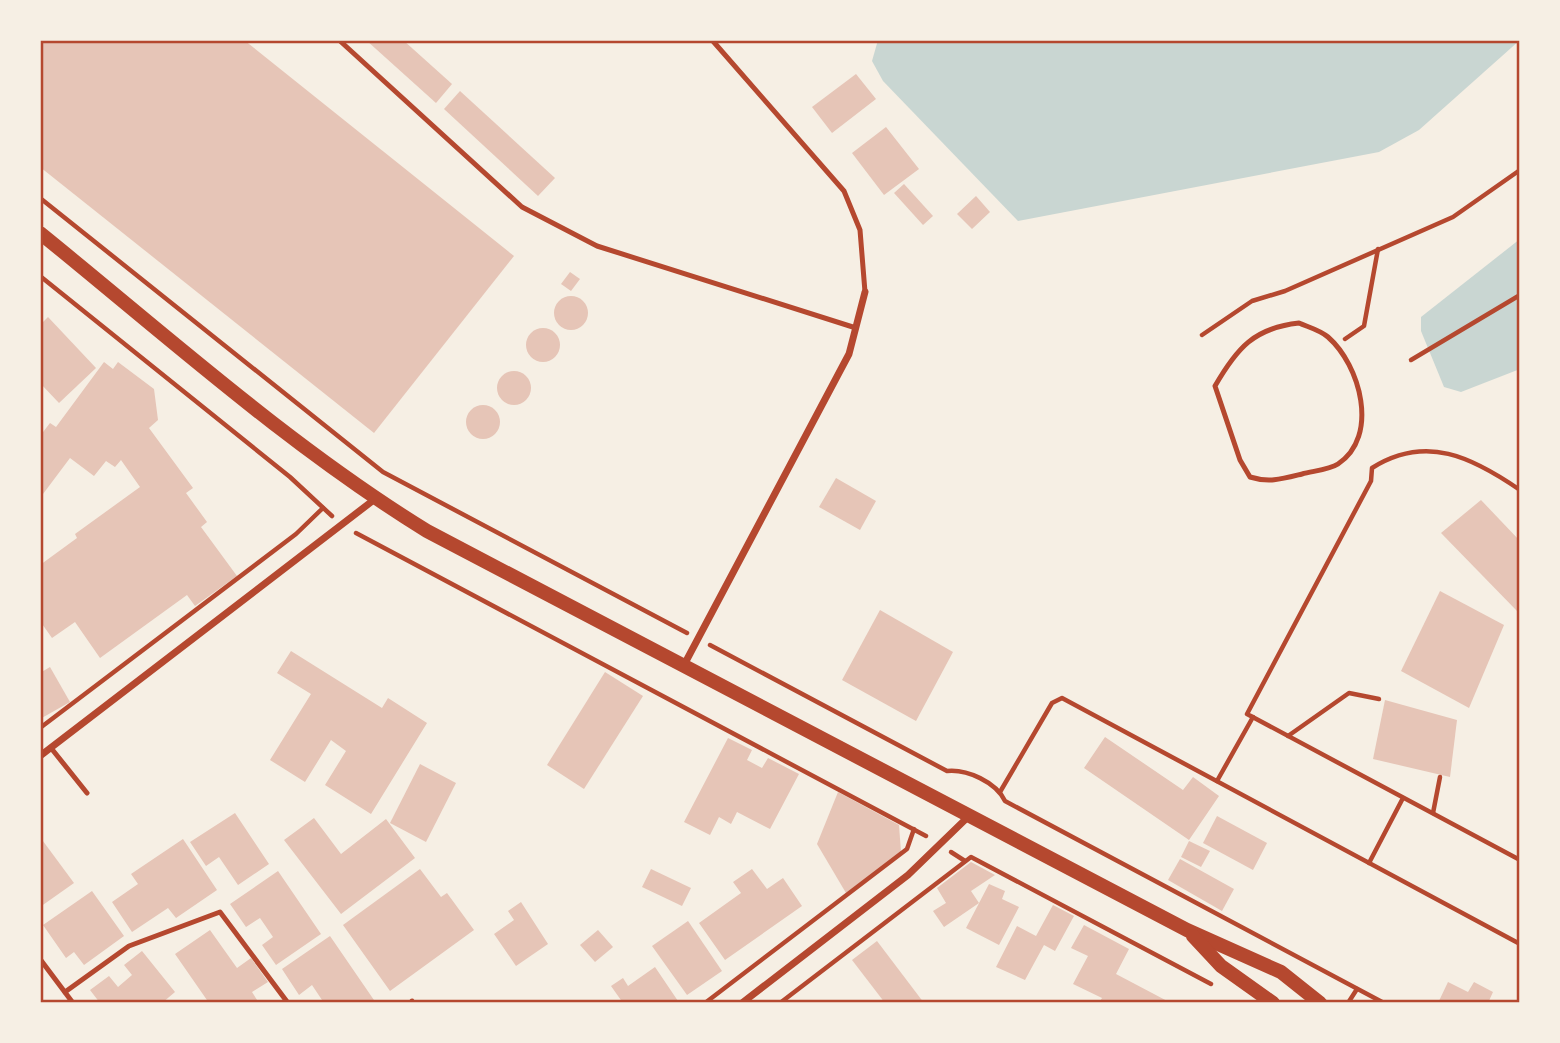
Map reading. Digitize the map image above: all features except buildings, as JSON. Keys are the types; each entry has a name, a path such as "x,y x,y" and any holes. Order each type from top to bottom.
{"main road":[{"path":"40,233 270,419 375,499 427,531 1187,930 1281,972 1320,1003"},
{"path":"1187,930 1221,966 1273,1003"}],"street":[{"path":"684,665 849,354 865,292"},
{"path":"40,756 375,499"},
{"path":"742,1003 908,875 970,815"}],"lane":[{"path":"339,40 522,207 597,246 856,328"},
{"path":"712,40 845,191 860,230 865,292"},
{"path":"1299,323 1326,335 1343,353 1356,384 1362,415 1359,443 1337,465 1268,482 1250,477 1240,460 1215,386 1229,361 1252,337 1276,325 1299,323"},
{"path":"51,748 87,793"},
{"path":"65,992 129,946 220,912 288,1003"},
{"path":"40,959 73,1003"}],"path":[{"path":"1202,335 1252,301 1286,291 1453,217 1520,170"},
{"path":"40,198 383,472 669,625"},
{"path":"1350,335 1364,326 1378,249"},
{"path":"40,275 290,477 323,508 296,534 40,728"},
{"path":"1411,360 1520,295"},
{"path":"1520,490 1487,467 1440,452 1402,452 1372,468 1371,481 1247,714 1520,860"},
{"path":"367,540 916,830 907,849 705,1003"},
{"path":"728,655 947,771 962,770 1000,792 1005,802 1384,1003"},
{"path":"1288,736 1349,693 1379,699"},
{"path":"1000,792 1052,703 1062,698 1520,944"},
{"path":"1216,781 1253,718"},
{"path":"1433,813 1440,776"},
{"path":"1368,863 1403,798"},
{"path":"780,1003 963,860 971,857 1222,990"},
{"path":"1348,1003 1357,989"}],"shaded area":[{"path":"878,40 1520,40 1419,130 1379,152 1018,221 883,81 872,61"},
{"path":"1520,239 1520,369 1461,392 1444,387 1421,331 1421,317"}]}
